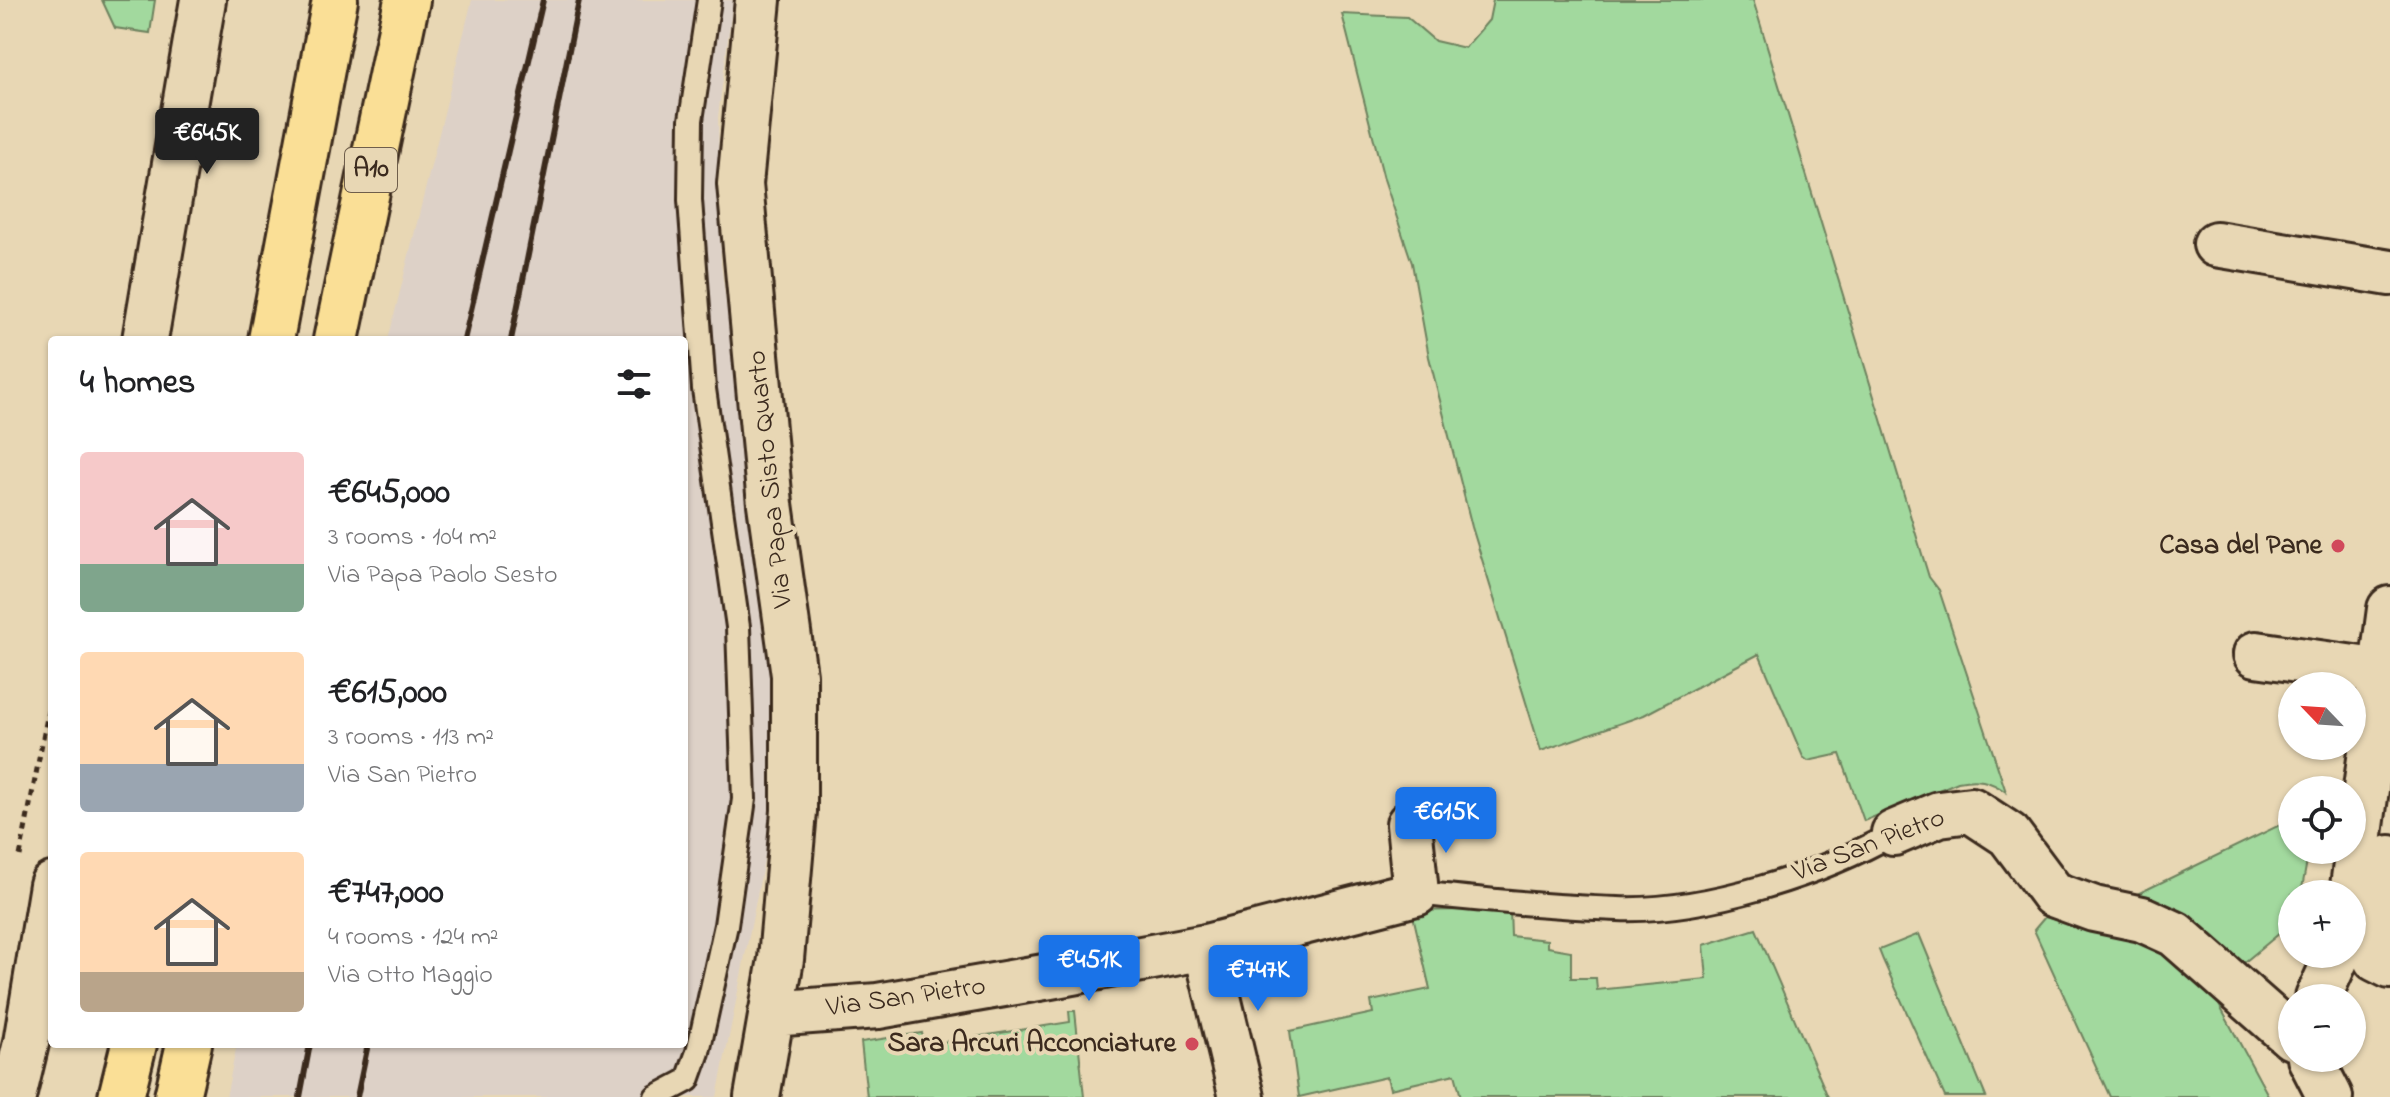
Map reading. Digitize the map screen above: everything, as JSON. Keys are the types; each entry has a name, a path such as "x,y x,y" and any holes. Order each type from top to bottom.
{"highway":[{"name":"A10","path":"272,336 335,0"},
{"name":"A10","path":"337,336 407,0"},
{"path":"121,1097 133,1048"},
{"path":"177,1097 188,1048"}],"street":[{"path":"146,336 203,0"},
{"name":"Via Papa Sisto Quarto","path":"757,1097 781,959 794,811 794,675 770,504 740,184 758,0"},
{"path":"2216,244 2390,273"},
{"path":"2357,880 2376,827 2382,672 2390,609"},
{"path":"2256,654 2382,672"},
{"name":"Via San Pietro","path":"1894,833 1939,814 1971,810 2009,835 2053,894 2094,909 2142,919 2175,934 2278,1025"},
{"path":"1409,824 1416,893"},
{"path":"2336,984 2368,960 2390,858"},
{"name":"Via San Pietro","path":"771,1014 894,1003 1206,947 1416,893"},
{"path":"13,1097 26,1043 48,909"},
{"path":"1206,947 1242,1097"},
{"path":"781,959 825,1011"},
{"path":"2317,1072 2330,1097"}],"lane":[{"path":"656,1097 688,1080 698,1052 726,925 744,799 738,627 704,389 690,200 691,120 709,0"},
{"name":"Via San Pietro","path":"1416,893 1619,909 1705,900 1790,878 1894,833"}],"path":[{"path":"22,842 48,712"}],"shaded area":[{"path":"472,0 733,0 718,117 721,264 768,620 774,776 767,845 717,1097 226,1097 236,1048 688,1048 688,336 389,336"}],"green space":[{"path":"102,0 155,0 150,33 115,28"},
{"path":"1493,0 1753,0 1929,577 1939,590 2006,792 1983,781 1958,782 1864,821 1840,754 1808,761 1803,757 1759,654 1644,715 1541,751 1472,527 1429,357 1412,263 1384,179 1342,14 1407,17 1435,41 1465,48 1489,20"},
{"path":"2278,826 2278,864 2306,864 2304,880 2278,880 2278,935 2234,971 2127,899"},
{"path":"1510,909 1511,936 1547,940 1547,947 1571,951 1571,978 1596,978 1597,990 1707,979 1704,945 1756,929 1828,1097 1461,1097 1455,1074 1390,1089 1387,1077 1299,1097 1290,1031 1373,1013 1371,1001 1430,989 1412,911"},
{"path":"2045,917 2081,927 2138,934 2205,979 2269,1097 2110,1097 2034,930"},
{"path":"1919,934 1986,1097 1945,1097 1883,960 1879,950"},
{"path":"1069,1011 1075,1011 1084,1097 867,1097 861,1042 922,1033 924,1045 1070,1022"}],"railway":[{"path":"465,336 543,0"},
{"path":"512,336 579,0"},
{"path":"300,1097 309,1048"},
{"path":"357,1097 367,1048"}],"place":[{"name":"Casa del Pane","path":"2338,546"},
{"name":"Sara Arcuri Acconciature","path":"1192,1044"}]}
